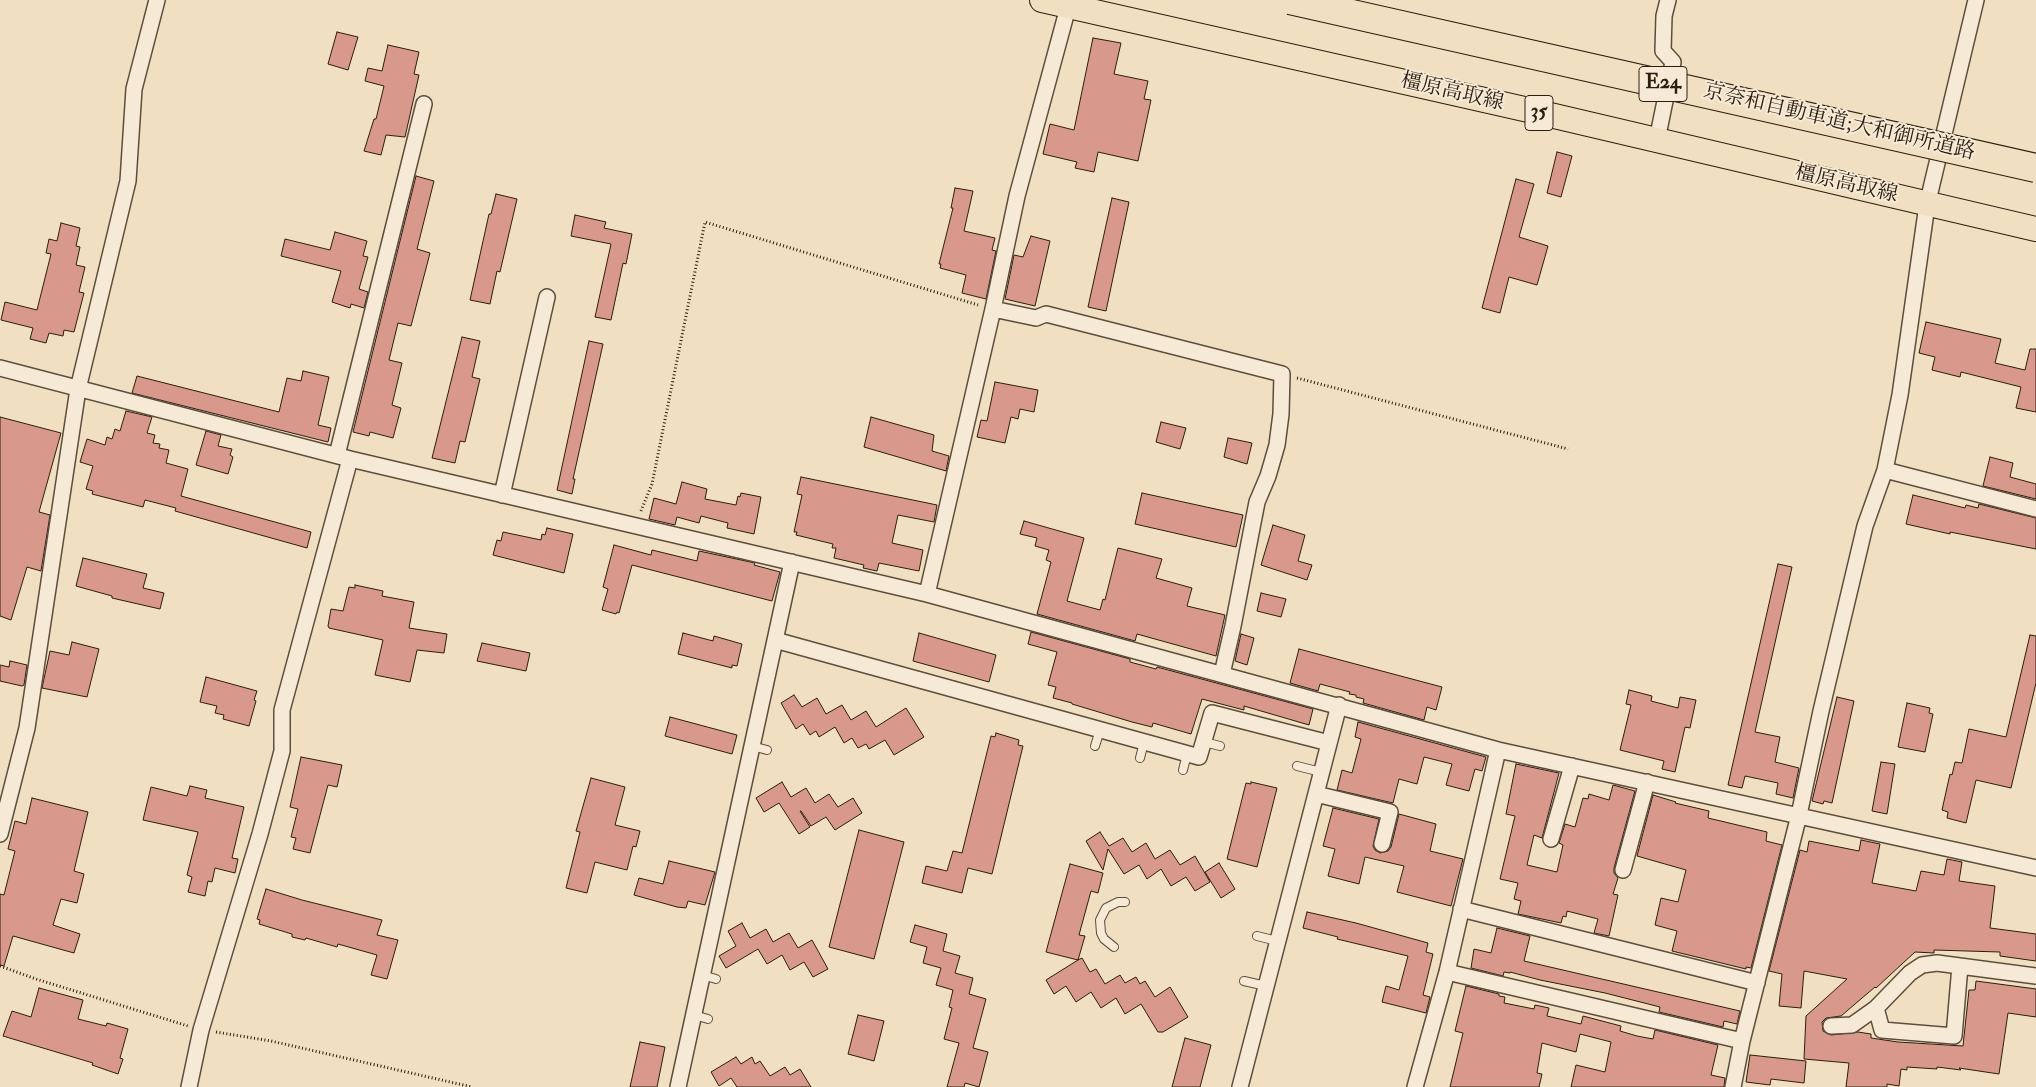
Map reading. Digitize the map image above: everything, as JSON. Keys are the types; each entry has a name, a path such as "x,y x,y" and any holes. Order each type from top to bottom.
{"highway":[{"name":"京奈和自動車道;大和御所道路","path":"1290,0 2036,168"}],"main road":[{"name":"橿原高取線","path":"1042,0 1070,3 2036,229"}],"street":[{"path":"0,834 27,728 78,389 128,181 134,89 157,0"},
{"path":"1657,140 1673,62 1663,51 1664,16 1668,0"},
{"path":"1732,1087 1799,815 1821,711 1865,526 1885,470 1900,395 1927,205 1976,0"},
{"path":"927,594 993,309 1017,196 1070,3"},
{"path":"189,1087 200,1030 260,834 282,751 282,710 343,457 424,104"},
{"path":"502,495 547,297"},
{"path":"993,309 1036,318 1046,314 1282,374 1282,414 1277,445 1268,476 1256,502 1222,674"},
{"path":"0,368 343,457 927,594 1339,705 1498,750 2036,868"},
{"path":"1885,470 2036,509"},
{"path":"678,1087 701,1017 752,746 792,562"},
{"path":"775,640 1199,757 1212,713 1329,743"},
{"path":"1240,1087 1339,705"},
{"path":"1414,1087 1447,972 1498,750"},
{"path":"1551,839 1572,766"},
{"path":"1623,870 1647,782"},
{"path":"1316,794 1390,812 1382,844"},
{"path":"1461,909 1758,983"},
{"path":"1831,1026 1852,1025 1876,1008 1910,972 1922,965 1960,966 2036,976"},
{"path":"1876,1008 1882,1030 1954,1036 1960,966"},
{"path":"1447,972 1742,1041"}],"lane":[{"path":"1095,746 1100,730"},
{"path":"1140,758 1144,742"},
{"path":"1204,742 1220,746"},
{"path":"752,746 767,750"},
{"path":"1183,770 1187,754"},
{"path":"1297,766 1321,772"},
{"path":"1114,947 1108,944 1100,933 1100,920 1106,908 1118,902 1125,902"},
{"path":"1257,936 1277,941"},
{"path":"1244,981 1266,986"}],"path":[{"path":"635,526 652,484 705,222 993,309"},
{"path":"1282,374 1568,449"},
{"path":"0,966 200,1030 271,1042 472,1087"}],"building":[{"path":"337,32 358,37 348,70 328,64"},
{"path":"1093,38 1121,43 1114,74 1148,81 1144,99 1151,100 1138,161 1098,152 1094,172 1075,168 1077,162 1043,154 1050,124 1074,130"},
{"path":"388,45 419,52 414,74 419,75 405,137 386,135 381,155 364,151 374,119 376,119 384,86 365,81 368,68 382,71"},
{"path":"1557,152 1572,156 1561,197 1547,193"},
{"path":"416,176 434,181 417,249 430,253 411,326 398,323 389,360 402,363 392,405 401,408 393,438 370,432 369,436 353,432"},
{"path":"1516,179 1534,184 1519,237 1548,246 1537,285 1509,277 1500,313 1482,308"},
{"path":"955,188 973,191 964,231 995,238 992,250 996,251 986,299 962,293 966,275 940,268 941,264 939,264 953,208 951,208"},
{"path":"496,194 517,199 500,272 497,271 490,304 470,300 489,214 491,214"},
{"path":"1112,198 1129,202 1106,311 1088,307"},
{"path":"575,215 606,222 604,228 632,234 626,264 623,263 611,320 595,317 611,244 571,236"},
{"path":"61,223 80,228 76,246 80,247 76,265 85,267 79,292 84,293 74,332 64,330 63,336 49,333 46,343 30,339 33,328 1,320 5,302 37,310 51,254 46,253 49,239 57,241"},
{"path":"335,232 367,241 363,256 368,257 359,289 368,292 364,308 351,304 350,308 332,302 341,271 281,256 285,239 330,250"},
{"path":"1031,236 1050,241 1035,306 1005,299 1014,255 1023,257"},
{"path":"1926,322 2001,339 1995,363 2025,370 2030,349 2036,349 2036,412 2016,408 2021,387 1961,372 1960,377 1932,370 1935,357 1919,353"},
{"path":"462,337 480,341 472,377 480,379 465,442 460,441 455,463 432,458"},
{"path":"589,341 603,344 573,479 575,479 572,494 557,490"},
{"path":"303,371 329,377 318,425 331,428 328,442 132,393 137,376 279,412 287,378 301,381"},
{"path":"995,382 1038,390 1034,412 1020,409 1018,419 1011,417 1005,443 977,437 981,420 987,421"},
{"path":"126,411 152,417 147,433 155,435 153,443 160,444 159,448 169,450 166,463 188,469 181,496 311,532 307,548 175,511 176,508 145,500 143,507 92,494 93,491 86,489 93,466 80,462 87,439 105,445 107,437 112,439 115,429 120,431"},
{"path":"0,417 61,433 39,512 50,515 41,571 27,567 11,620 0,616"},
{"path":"871,417 934,435 932,451 949,456 946,471 864,447"},
{"path":"1161,422 1186,428 1180,449 1156,442"},
{"path":"206,431 221,435 218,446 232,449 230,455 233,457 228,474 196,465"},
{"path":"1228,438 1252,443 1247,464 1224,457"},
{"path":"1990,457 2013,463 2010,477 2036,484 2036,499 1983,486"},
{"path":"801,477 937,505 934,522 898,515 892,543 923,550 919,571 879,563 877,571 863,568 864,565 834,558 836,548 832,548 833,544 796,535 797,532 794,532 802,495 797,494"},
{"path":"682,482 707,489 705,499 736,505 738,496 740,497 741,493 761,497 754,534 727,528 728,523 701,516 699,523 677,517 675,525 649,519 654,498 676,504"},
{"path":"1142,493 1243,515 1236,547 1135,524"},
{"path":"1913,495 1965,508 1966,505 1978,508 1979,504 2036,518 2036,549 1950,532 1950,534 1906,524"},
{"path":"1024,521 1084,538 1067,601 1100,610 1103,599 1105,600 1118,548 1162,559 1156,578 1192,588 1187,606 1225,615 1216,656 1137,634 1135,641 1037,614 1051,562 1046,560 1049,550 1035,546 1037,538 1020,534"},
{"path":"1273,525 1305,535 1298,561 1312,565 1307,580 1261,565"},
{"path":"547,528 573,534 564,573 493,555 497,540 501,541 503,532 541,540 542,534 545,535"},
{"path":"614,545 651,555 652,550 697,561 699,551 755,563 754,565 780,572 772,601 632,565 619,613 617,612 616,614 602,610 608,589 603,587"},
{"path":"83,558 147,574 143,588 164,593 160,609 112,598 112,596 76,586"},
{"path":"1778,564 1792,567 1755,732 1780,737 1775,762 1799,768 1793,798 1776,794 1778,783 1745,776 1742,788 1728,785"},
{"path":"355,585 383,591 382,596 414,602 409,628 447,634 444,653 417,650 410,682 375,675 383,640 329,628 328,626 331,609 343,611 349,587 355,588"},
{"path":"1261,593 1286,599 1281,617 1257,611"},
{"path":"1031,632 1130,659 1130,662 1156,669 1157,667 1313,709 1309,725 1244,706 1244,710 1202,699 1191,734 1153,723 1152,727 1132,722 1053,698 1056,687 1048,685 1057,652 1028,644"},
{"path":"683,633 713,641 714,636 742,644 737,666 732,665 732,668 678,654"},
{"path":"919,633 996,655 989,682 913,661"},
{"path":"1241,634 1254,638 1247,665 1235,661"},
{"path":"2030,635 2036,636 2036,683 2011,788 1976,780 1966,823 1947,818 1948,812 1942,810 1950,774 1952,775 1955,762 1962,763 1969,729 2006,737"},
{"path":"72,642 99,649 87,697 42,688 50,651 69,655"},
{"path":"482,643 530,653 526,671 477,661"},
{"path":"1299,649 1442,687 1436,710 1427,707 1424,720 1363,703 1364,699 1349,694 1350,692 1320,684 1318,691 1290,683"},
{"path":"10,661 27,665 24,685 0,681 0,665 9,667"},
{"path":"206,677 257,691 249,726 223,719 224,715 215,713 217,706 200,702"},
{"path":"1629,690 1652,696 1651,701 1678,708 1680,697 1696,700 1690,728 1685,727 1675,772 1662,769 1664,761 1620,750 1631,705 1626,704"},
{"path":"794,695 802,707 817,698 826,714 842,705 851,720 866,711 876,727 906,708 924,737 894,755 885,740 869,749 866,744 858,748 852,738 844,743 835,727 819,737 816,731 810,735 803,724 796,729 781,703"},
{"path":"1837,697 1854,701 1832,803 1824,801 1823,804 1812,801"},
{"path":"1907,703 1930,708 1929,713 1933,714 1925,752 1898,747"},
{"path":"670,717 737,735 732,754 665,736"},
{"path":"1358,722 1486,757 1482,771 1475,769 1469,791 1446,785 1452,764 1424,757 1417,784 1399,779 1393,803 1337,790 1342,770 1352,773 1361,739 1355,737"},
{"path":"996,733 1019,740 1018,745 1023,746 992,874 968,868 962,893 922,883 926,866 947,871 953,851 962,853 991,736 995,737"},
{"path":"301,757 342,765 337,787 328,785 310,853 293,849 296,838 291,837 298,809 290,807"},
{"path":"1881,762 1895,764 1887,814 1872,811"},
{"path":"1516,764 1559,773 1542,838 1534,835 1527,865 1557,872 1563,845 1559,843 1565,824 1575,827 1583,798 1588,799 1589,794 1609,800 1613,785 1635,791 1614,868 1614,873 1618,878 1613,894 1618,895 1609,936 1594,933 1598,919 1567,911 1566,917 1563,916 1561,923 1518,914 1521,901 1514,899 1518,883 1500,879 1515,816 1506,814"},
{"path":"591,778 625,787 615,825 640,831 636,847 633,846 627,870 595,862 587,893 566,888 580,832 576,831"},
{"path":"782,782 791,797 806,788 815,803 829,794 838,807 853,798 862,813 835,830 826,817 811,826 800,811 810,827 799,834 779,803 764,812 756,798"},
{"path":"1251,782 1277,788 1257,867 1227,859 1246,783 1251,784"},
{"path":"190,786 207,790 205,798 244,807 232,858 238,859 235,873 215,868 212,882 208,881 205,896 188,892 192,877 187,875 198,832 143,820 151,787 187,796"},
{"path":"1653,795 1675,803 1709,811 1708,818 1767,832 1766,841 1782,845 1751,968 1746,967 1746,969 1672,951 1677,931 1655,925 1661,898 1678,902 1686,870 1637,856"},
{"path":"32,798 88,812 74,871 84,874 77,903 61,899 53,925 80,934 74,953 13,936 4,966 0,965 0,894 4,895 15,851 8,849 15,821 26,824"},
{"path":"1333,808 1379,819 1373,846 1380,853 1388,851 1391,847 1399,814 1436,824 1430,851 1463,859 1451,906 1397,892 1404,866 1365,857 1359,884 1328,876 1335,849 1323,846"},
{"path":"859,830 904,842 874,959 829,947"},
{"path":"1100,832 1109,846 1123,838 1132,852 1146,843 1155,859 1170,850 1180,865 1195,856 1210,882 1195,891 1186,877 1171,886 1161,869 1147,879 1139,865 1124,874 1108,849 1103,870 1086,841"},
{"path":"1861,840 1880,844 1872,883 1916,891 1921,871 1944,875 1947,859 1962,862 1959,881 1995,886 1990,928 2036,934 2036,961 2000,956 2000,952 1934,950 1934,953 1915,952 1876,988 1841,1016 1826,1018 1822,1022 1823,1031 1831,1035 1858,1032 1871,1034 1871,1038 1898,1042 1963,1046 1969,990 1975,990 1976,981 2036,989 2036,1017 2008,1013 1999,1074 1959,1068 1961,1070 1937,1067 1937,1069 1907,1067 1907,1070 1901,1069 1899,1086 1887,1084 1887,1087 1846,1087 1849,1063 1804,1059 1806,1016 1847,979 1804,971 1801,1008 1779,1006 1782,974 1769,971 1800,850 1807,852 1809,841 1859,851"},
{"path":"669,861 715,872 705,905 688,901 686,908 677,907 634,895 639,878 663,884"},
{"path":"1219,863 1235,889 1221,898 1205,872"},
{"path":"1070,864 1103,873 1098,893 1091,891 1079,935 1085,936 1078,960 1046,952"},
{"path":"266,889 382,920 377,935 398,940 387,979 371,975 377,955 338,944 337,947 306,938 305,940 292,937 292,934 259,924 260,920 257,919"},
{"path":"1307,912 1356,923 1428,943 1426,952 1433,954 1423,995 1430,997 1426,1013 1382,1002 1386,986 1399,990 1408,956 1337,939 1338,937 1303,928"},
{"path":"742,923 750,938 766,929 773,942 789,933 798,948 812,940 828,969 813,977 804,962 790,970 782,955 767,964 758,949 726,968 719,956 736,946 728,931"},
{"path":"915,925 947,934 943,951 960,956 955,973 973,978 969,994 986,999 973,1048 988,1052 979,1087 965,1083 964,1087 947,1087 959,1043 944,1039 952,1008 949,1007 953,990 936,985 941,968 923,963 927,947 910,942"},
{"path":"1497,928 1530,936 1524,961 1740,1011 1737,1024 1724,1021 1723,1027 1659,1012 1660,1007 1605,993 1510,972 1504,972 1503,976 1471,968 1474,949 1491,953"},
{"path":"1082,958 1090,972 1096,969 1105,984 1120,975 1125,983 1136,977 1140,984 1145,981 1155,997 1170,987 1188,1017 1163,1032 1158,1032 1141,1004 1125,1014 1116,998 1101,1008 1091,992 1076,1002 1066,986 1054,994 1046,980"},
{"path":"1466,986 1499,994 1499,996 1505,997 1504,1003 1534,1009 1535,1005 1549,1008 1547,1016 1581,1024 1583,1016 1621,1026 1620,1031 1637,1036 1653,1039 1655,1030 1718,1045 1711,1075 1725,1078 1724,1087 1571,1087 1576,1065 1605,1072 1611,1042 1580,1034 1576,1052 1542,1043 1537,1073 1542,1074 1539,1087 1450,1087 1463,1033 1455,1031"},
{"path":"39,988 83,1000 78,1019 106,1026 107,1023 128,1029 120,1058 123,1059 118,1074 92,1065 93,1063 3,1036 12,1011 31,1017"},
{"path":"858,1015 884,1021 874,1061 848,1054"},
{"path":"1185,1038 1211,1045 1200,1087 1172,1087"},
{"path":"640,1042 665,1047 657,1087 630,1087"},
{"path":"1750,1055 1806,1061 1804,1083 1771,1079 1770,1085 1746,1082"},
{"path":"736,1057 741,1064 752,1057 755,1064 760,1061 770,1076 785,1067 790,1075 800,1069 811,1087 737,1087 731,1078 719,1086 711,1072"}]}
